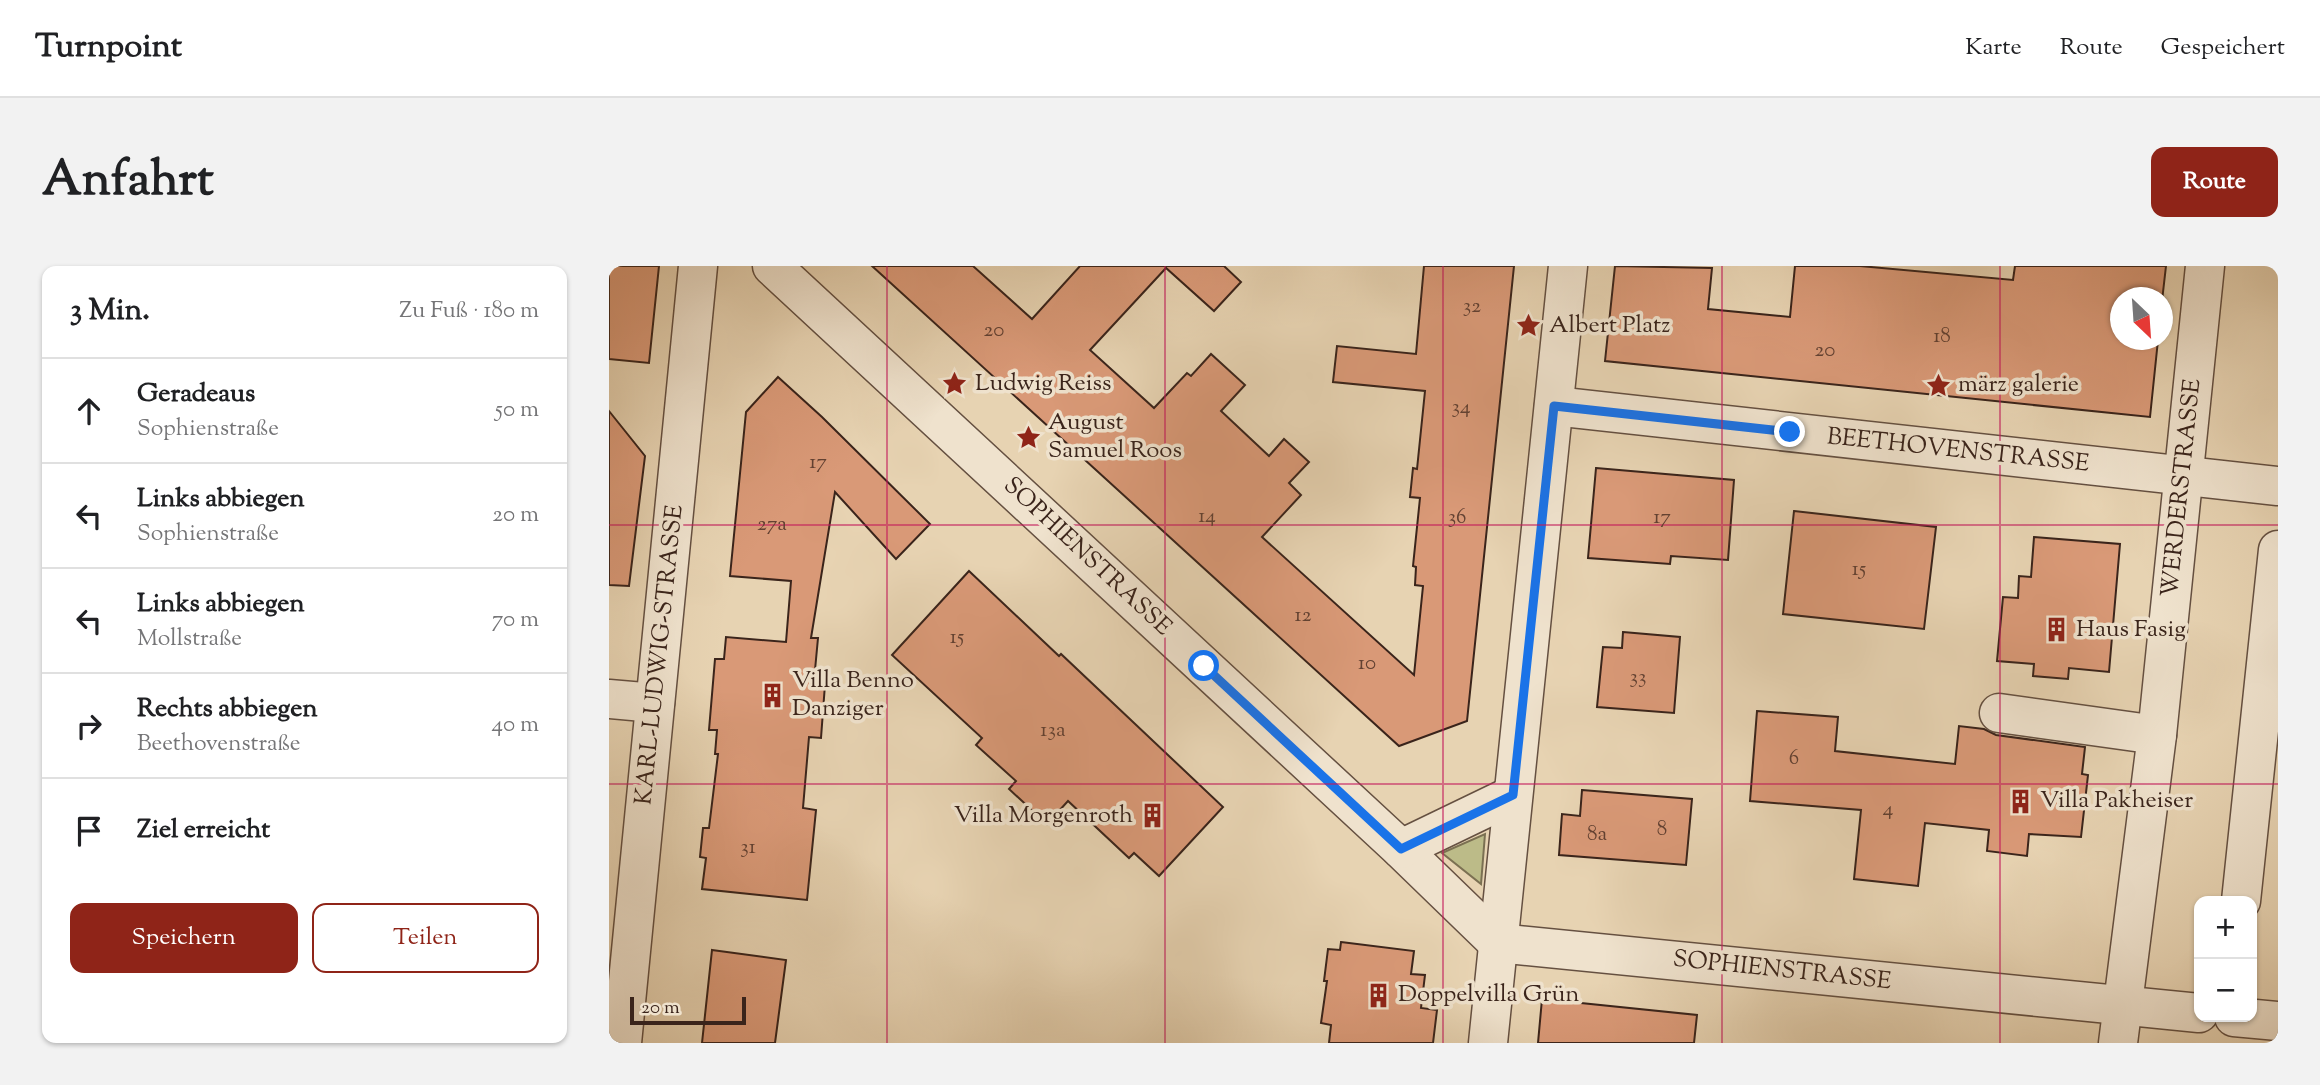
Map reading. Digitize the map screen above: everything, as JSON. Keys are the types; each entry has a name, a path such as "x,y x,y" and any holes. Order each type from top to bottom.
{"street":[{"name":"KARL-LUDWIG-STRASSE","path":"622,1043 698,266"},
{"name":"SOPHIENSTRASSE","path":"772,266 1401,849 1498,943 2194,1013"},
{"path":"1488,1043 1568,266"},
{"name":"WERDERSTRASSE","path":"2117,1043 2157,735 2205,266"},
{"name":"BEETHOVENSTRASSE","path":"1554,406 2278,486"},
{"path":"2242,896 2278,550"},
{"path":"613,700 655,703"},
{"path":"1999,713 2157,735"},
{"path":"1401,849 1513,795"},
{"path":"2257,1019 2278,1021"},
{"path":"2226,1043 2230,1022"}],"shaded area":[{"path":"1485,834 1481,884 1442,853"}],"building":[{"path":"609,266 659,266 649,363 609,359"},
{"path":"872,266 973,266 1032,319 1080,266 1224,266 1241,282 1214,311 1166,268 1090,350 1154,408 1187,373 1191,376 1211,354 1245,385 1221,411 1269,456 1284,439 1309,462 1289,483 1301,495 1262,537 1414,675 1423,586 1415,585 1416,567 1413,566 1420,498 1410,497 1413,468 1417,469 1425,391 1333,382 1337,346 1416,354 1424,266 1514,266 1467,721 1399,746"},
{"path":"1615,266 1712,268 1708,309 1790,317 1795,266 1860,266 2013,280 2015,266 2166,266 2164,287 2110,287 2110,350 2157,350 2150,417 1605,361"},
{"path":"778,377 930,524 896,559 835,492 811,638 818,638 815,670 826,671 821,738 809,737 803,808 816,810 807,900 702,889 706,858 700,857 703,828 709,828 718,754 715,754 717,730 709,730 715,659 724,659 726,637 786,642 791,581 730,576 746,412"},
{"path":"609,411 645,456 629,586 609,585"},
{"path":"1596,468 1734,480 1728,560 1671,556 1670,564 1588,558"},
{"path":"1794,511 1936,527 1924,629 1783,614"},
{"name":"Haus Fasig","path":"2034,537 2120,544 2109,672 2069,668 2068,679 2033,676 2034,664 1997,661 2003,597 2018,598 2019,576 2031,577"},
{"path":"969,571 1223,807 1159,876 1134,853 1129,858 1068,801 1047,824 1009,789 1016,781 976,745 982,738 892,655"},
{"path":"1623,632 1680,637 1674,713 1597,707 1603,647 1622,648"},
{"path":"1757,711 1838,717 1835,751 1955,764 1959,726 1984,729 1996,735 2085,747 2082,774 2088,775 2081,837 2029,834 2027,856 1987,851 1989,830 1925,823 1918,886 1854,879 1861,810 1750,801"},
{"path":"1582,790 1692,799 1686,865 1559,855 1562,814 1580,816"},
{"name":"Doppelvilla Grün","path":"1341,942 1414,951 1411,974 1425,975 1421,1008 1437,1010 1433,1043 1329,1043 1331,1025 1321,1023 1327,981 1324,981 1328,949 1340,950"},
{"path":"712,950 786,960 775,1043 702,1043"},
{"path":"1542,999 1697,1015 1694,1043 1538,1043"}],"place":[{"name":"Albert Platz","path":"1529,326"},
{"name":"Ludwig Reiss","path":"955,384"},
{"name":"märz galerie","path":"1938,385"},
{"name":"August Samuel Roos","path":"1028,437"},
{"name":"Haus Fasig","path":"2056,630"},
{"name":"Villa Benno Danziger","path":"772,695"},
{"name":"Villa Pakheiser","path":"2020,801"},
{"name":"Villa Morgenroth","path":"1153,816"},
{"name":"Doppelvilla Grün","path":"1378,995"}],"route":[{"path":"1204,666 1401,849 1513,795 1554,406 1790,432"}]}
